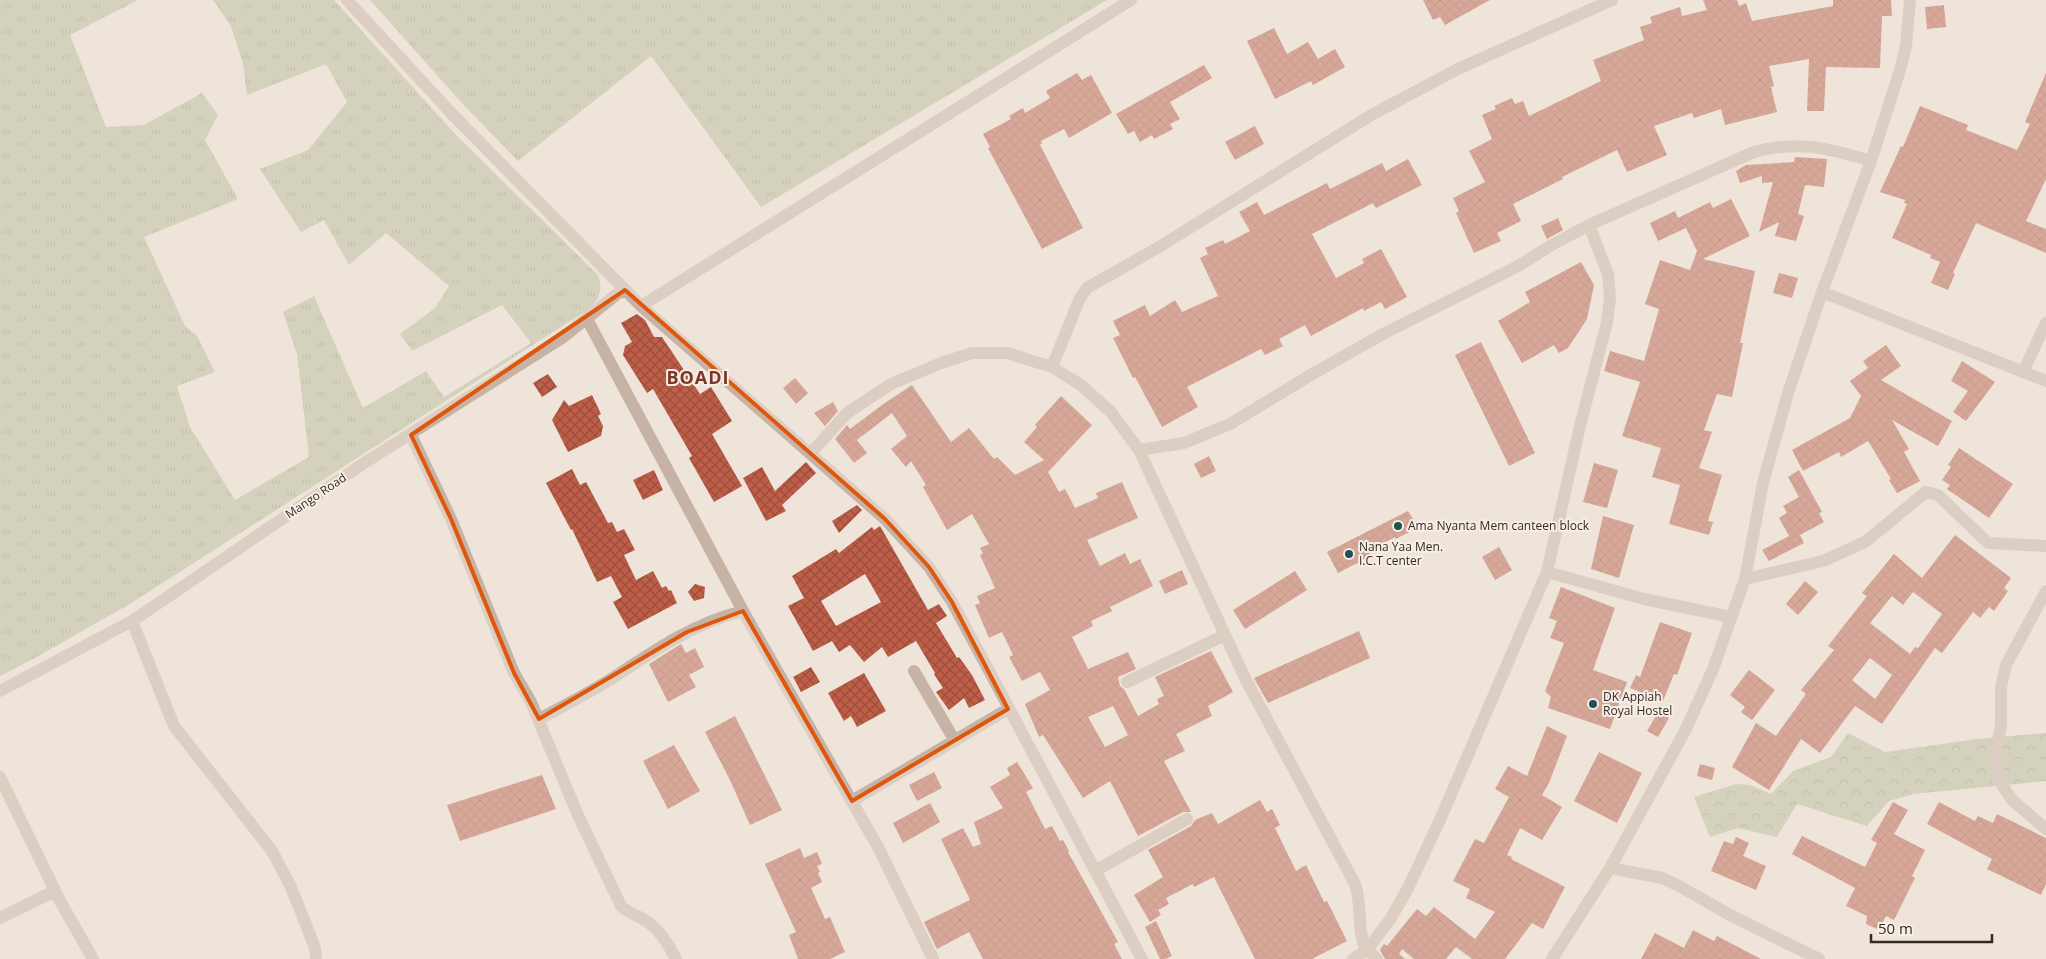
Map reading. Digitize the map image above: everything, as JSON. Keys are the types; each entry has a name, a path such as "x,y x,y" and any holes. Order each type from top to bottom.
{"street":[{"path":"346,0 452,114 641,306 811,453 884,519 928,567 952,602 1142,959"},
{"path":"641,306 1131,0"},
{"path":"1052,367 1079,300 1088,288 1159,247 1373,114 1458,69 1612,0"},
{"path":"1552,959 1610,868 1686,729 1713,669 1745,580 1763,483 1788,393 1822,292 1871,161 1900,70 1906,46 1910,0"},
{"path":"1139,450 1184,443 1230,424 1383,334 1520,266 1550,246 1589,225 1754,152 1773,146 1795,145 1819,147 1871,161"},
{"path":"1352,959 1367,950 1391,918 1408,888 1443,813 1547,572 1580,426 1607,322 1610,298 1608,274 1589,225"},
{"name":"Mango Road","path":"0,691 132,621 206,573 345,476 562,338 617,294 625,290"},
{"path":"1822,292 2046,381"},
{"path":"587,319 743,611 878,847 933,959"},
{"path":"2023,372 2046,323"},
{"path":"811,453 847,413 891,384 941,363 972,353 1007,353 1052,367 1081,385 1111,412 1139,450 1246,680 1355,884 1360,903 1362,936 1367,950 1378,959"},
{"path":"411,435 451,519 514,673 539,719 577,813 621,906 625,911 655,927 676,959"},
{"path":"1745,580 1823,561 1866,542 1926,492 1938,494 1988,543 2046,546"},
{"path":"1547,572 1644,599 1731,617"},
{"path":"2046,591 2006,665 2001,687 2001,725 1994,759 1998,780 2012,800 2046,829"},
{"path":"539,719 565,707 618,675 649,653 687,632 723,616 743,611"},
{"path":"132,621 174,726 272,851 290,885 315,948 316,959"},
{"path":"1127,682 1225,635"},
{"path":"914,671 955,741"},
{"path":"852,801 1008,709"},
{"path":"0,777 55,890 93,959"},
{"path":"1095,871 1187,819"},
{"path":"1610,868 1662,878 1730,915 1819,959"},
{"path":"0,918 55,890"}],"highlighted area":[{"path":"625,290 885,519 929,567 952,602 1008,709 852,801 743,611 687,632 539,719 514,673 451,519 411,435"}],"green space":[{"path":"0,0 138,0 70,35 106,127 144,125 202,93 218,115 205,140 238,199 144,237 185,326 197,336 215,372 177,386 190,427 235,500 309,457 297,354 283,312 314,296 363,408 426,371 444,397 531,343 502,305 412,351 400,334 435,308 449,286 386,233 349,265 324,220 301,232 260,169 308,150 347,102 326,64 247,95 243,64 231,26 213,0 334,0 456,135 598,275 600,294 596,302 589,309 133,602 0,676"},
{"path":"370,0 1107,0 761,207 651,56 518,161 460,101"},
{"path":"1848,733 1885,752 1977,739 2046,733 2046,781 1913,794 1889,801 1867,826 1797,804 1777,837 1738,828 1710,837 1694,797 1736,784 1750,785 1771,794 1793,771 1831,757"}],"building":[{"path":"1423,0 1490,0 1445,25 1440,17 1433,20"},
{"path":"1703,0 1737,0 1739,6 1746,3 1752,21 1833,6 1833,0 1891,0 1892,16 1882,16 1880,68 1826,67 1824,111 1807,111 1809,59 1769,66 1774,86 1771,87 1777,112 1725,125 1721,109 1694,118 1692,113 1654,126 1667,155 1627,172 1617,150 1562,177 1563,179 1513,204 1521,221 1497,233 1501,241 1474,253 1456,213 1459,211 1453,198 1485,182 1469,151 1492,139 1482,115 1496,109 1494,106 1512,98 1515,104 1523,101 1529,116 1601,81 1593,60 1644,40 1640,27 1652,23 1650,17 1680,7 1682,16 1707,10"},
{"path":"1944,5 1946,27 1927,29 1925,7"},
{"path":"1274,28 1287,54 1308,42 1318,59 1335,49 1345,67 1313,85 1311,81 1275,99 1247,41"},
{"path":"1204,65 1212,78 1170,102 1180,119 1170,124 1173,129 1154,139 1152,135 1140,142 1134,131 1128,134 1116,114"},
{"path":"1077,73 1082,80 1091,75 1112,113 1069,138 1064,129 1041,141 1040,145 1083,228 1042,249 988,148 990,147 983,134 1011,119 1009,116 1023,108 1025,113 1050,98 1046,91"},
{"path":"2046,73 2046,179 2026,221 2046,229 2046,253 1976,223 1953,273 1955,274 1948,290 1931,283 1940,262 1930,258 1931,255 1892,238 1907,204 1904,203 1905,200 1880,192 1901,146 1903,147 1920,106 1968,125 1966,130 2017,150 2030,124 2025,122"},
{"path":"1255,126 1264,144 1235,160 1225,142"},
{"path":"1795,157 1827,159 1824,187 1805,185 1798,214 1804,216 1796,241 1775,236 1779,222 1759,232 1773,182 1762,183 1762,176 1740,183 1736,171 1746,165 1794,162"},
{"path":"1408,159 1422,185 1376,208 1373,203 1312,234 1336,278 1364,263 1362,259 1381,249 1407,297 1385,309 1381,302 1364,311 1363,308 1311,336 1305,325 1279,339 1283,346 1265,355 1261,349 1187,387 1198,407 1162,427 1135,377 1133,378 1113,338 1120,335 1113,321 1145,305 1150,316 1175,300 1182,312 1218,296 1200,258 1208,254 1205,248 1223,240 1225,244 1250,231 1239,212 1257,202 1264,215 1327,183 1330,189 1382,163 1386,171"},
{"path":"1731,199 1750,236 1703,259 1755,271 1740,343 1743,343 1732,397 1717,394 1704,430 1712,432 1699,468 1722,475 1708,521 1713,522 1709,535 1669,524 1680,485 1652,477 1661,448 1622,436 1640,382 1604,371 1610,351 1644,361 1659,309 1645,304 1660,260 1690,270 1697,251 1686,228 1658,241 1650,223 1675,211 1678,218 1710,202 1713,208"},
{"path":"1558,218 1563,230 1547,239 1541,226"},
{"path":"1581,262 1594,285 1587,319 1568,348 1559,353 1554,345 1522,363 1498,321 1530,302 1525,292"},
{"path":"1779,273 1798,278 1792,298 1773,293"},
{"path":"637,314 645,320 654,337 662,337 700,394 711,387 732,421 712,434 742,486 714,502 689,458 692,456 653,389 647,393 623,355 625,346 632,342 621,323"},
{"path":"1481,342 1535,453 1509,466 1455,355"},
{"path":"1886,345 1901,366 1881,380 1952,421 1938,446 1892,420 1909,449 1904,452 1920,481 1897,493 1889,480 1891,479 1868,441 1841,457 1839,452 1803,471 1792,450 1850,418 1861,396 1850,381 1868,368 1863,361"},
{"path":"1962,361 1995,382 1966,421 1953,412 1968,391 1951,381"},
{"path":"548,374 557,387 542,397 533,383"},
{"path":"795,378 808,393 796,404 783,388"},
{"path":"912,385 951,442 969,428 994,459 997,457 1015,475 1044,460 1024,442 1037,427 1035,425 1061,396 1092,425 1048,472 1059,492 1065,489 1075,508 1098,498 1096,493 1122,482 1138,518 1087,540 1100,566 1125,553 1130,564 1140,559 1153,586 1110,607 1112,611 1091,621 1093,626 1072,637 1088,669 1128,652 1136,669 1118,677 1120,686 1124,689 1138,716 1159,704 1157,699 1164,696 1155,677 1211,651 1233,692 1208,706 1212,716 1176,734 1185,751 1164,761 1191,812 1183,812 1138,836 1110,781 1083,798 1043,735 1039,737 1025,704 1050,690 1040,672 1022,681 1009,657 1013,655 1002,632 989,638 975,605 980,603 977,596 995,588 980,555 983,553 980,548 989,544 972,514 947,530 923,487 926,485 911,461 906,467 891,449 907,436 892,413 857,440 867,453 854,463 835,439 847,425 850,429","holes":["1113,706 1128,735 1105,747 1088,717"]},
{"path":"592,395 601,414 598,416 603,426 601,436 568,452 552,420 564,400 569,406"},
{"path":"833,402 838,411 825,426 814,413"},
{"path":"1959,448 2013,484 1989,518 1947,489 1950,485 1942,480 1951,467 1948,465"},
{"path":"1209,456 1216,471 1201,478 1194,464"},
{"path":"806,462 816,473 782,505 786,511 766,521 743,478 762,467 775,491"},
{"path":"1594,463 1618,470 1607,508 1583,502"},
{"path":"572,469 580,485 586,482 608,523 612,522 617,532 624,529 635,550 624,555 636,580 653,571 662,588 666,586 669,591 671,590 677,603 628,629 613,602 622,597 611,576 597,582 572,529 546,483"},
{"path":"654,470 663,490 643,500 633,480"},
{"path":"1799,470 1822,512 1819,513 1824,522 1800,535 1804,543 1769,561 1762,550 1789,536 1779,518 1787,513 1783,506 1799,497 1788,477"},
{"path":"857,505 862,510 839,533 832,521"},
{"path":"1408,511 1417,525 1408,530 1409,532 1369,551 1371,556 1338,573 1327,552"},
{"path":"1603,516 1634,525 1619,578 1591,569"},
{"path":"880,526 928,610 939,604 947,616 936,623 957,658 959,657 972,675 985,700 969,708 964,698 949,710 936,692 943,688 916,641 888,657 882,647 864,662 850,645 839,652 832,641 813,651 788,606 804,598 792,576 836,549 839,553 872,527 874,530","holes":["865,574 881,602 836,626 821,601"]},
{"path":"1955,535 2011,578 2004,588 2008,591 1994,611 1989,607 1980,618 1973,612 1942,653 1935,648 1882,724 1855,706 1820,753 1801,739 1769,790 1732,767 1756,723 1776,736 1806,694 1801,690 1834,650 1828,646 1867,596 1862,593 1894,554 1922,578","holes":["1913,592 1942,614 1918,648 1915,647 1910,654 1870,623 1892,596 1903,605","1870,658 1892,675 1875,699 1852,680"]},
{"path":"1499,547 1512,570 1495,580 1482,557"},
{"path":"1182,570 1188,584 1165,594 1159,581"},
{"path":"1295,571 1307,590 1245,629 1233,610"},
{"path":"1805,581 1818,592 1798,615 1786,604"},
{"path":"695,584 705,587 704,598 694,601 688,592"},
{"path":"1561,587 1615,608 1593,670 1627,682 1610,729 1548,708 1551,697 1545,691 1564,643 1550,638 1557,621 1549,618"},
{"path":"1660,622 1692,633 1677,675 1674,674 1663,701 1630,688 1636,675 1640,677"},
{"path":"1359,631 1370,658 1268,703 1254,678"},
{"path":"681,644 686,653 695,648 704,667 689,675 696,687 668,702 649,664"},
{"path":"811,667 820,682 801,692 793,677"},
{"path":"1749,670 1775,690 1752,720 1741,712 1745,707 1730,695"},
{"path":"864,673 886,711 857,727 851,716 844,721 828,693"},
{"path":"1658,712 1669,718 1658,737 1647,731"},
{"path":"735,716 782,810 750,825 730,780 705,732"},
{"path":"1547,726 1567,736 1549,783 1542,795 1562,807 1542,840 1520,828 1507,855 1512,857 1511,859 1565,887 1543,929 1532,923 1505,959 1472,959 1456,947 1446,959 1414,959 1402,949 1399,954 1405,959 1385,959 1380,950 1384,944 1387,946 1417,909 1426,916 1434,907 1475,939 1495,912 1466,898 1470,889 1453,881 1475,839 1484,843 1509,797 1495,789 1508,766 1527,776"},
{"path":"674,745 700,791 668,809 643,761"},
{"path":"1599,752 1642,773 1617,823 1574,801"},
{"path":"1017,762 1033,788 1026,792 1045,829 1052,826 1060,841 1063,840 1118,942 1114,944 1122,959 983,959 969,932 937,949 924,922 970,900 941,839 963,828 973,847 981,844 974,822 1003,808 990,787 1010,775 1007,768"},
{"path":"1700,764 1715,768 1712,780 1697,776"},
{"path":"934,772 942,788 917,801 909,785"},
{"path":"542,775 556,809 460,841 447,805"},
{"path":"1260,800 1267,812 1272,809 1280,825 1275,828 1296,871 1306,865 1324,902 1327,901 1347,941 1312,959 1255,959 1214,877 1194,887 1193,884 1166,898 1169,904 1158,910 1161,915 1150,922 1134,895 1163,877 1148,850 1191,826 1195,820 1212,813 1218,824"},
{"path":"1893,802 1908,810 1894,834 1925,850 1912,876 1915,878 1894,920 1886,916 1879,930 1866,924 1867,916 1846,906 1855,888 1792,854 1802,836 1865,867 1877,843 1871,840"},
{"path":"1939,802 1975,821 1978,816 1993,823 1997,814 2046,838 2046,884 2041,895 1987,869 1992,859 1927,824"},
{"path":"930,803 940,822 903,843 893,823"},
{"path":"1736,837 1749,843 1743,856 1766,866 1756,890 1711,871 1724,841 1733,844"},
{"path":"800,848 804,858 817,852 822,864 817,866 822,882 811,888 825,919 830,917 845,952 830,959 798,959 789,935 796,932 765,864"},
{"path":"1156,921 1172,956 1165,959 1160,959 1145,927"},
{"path":"1693,930 1714,941 1717,936 1761,959 1641,959 1655,933 1684,948"}],"place":[{"name":"Ama Nyanta Mem canteen block","path":"1398,526"},
{"name":"Nana Yaa Men. I.C.T center","path":"1349,554"},
{"name":"DK Appiah Royal Hostel","path":"1593,704"}],"district":[{"name":"BOADI","path":"698,378"}]}
